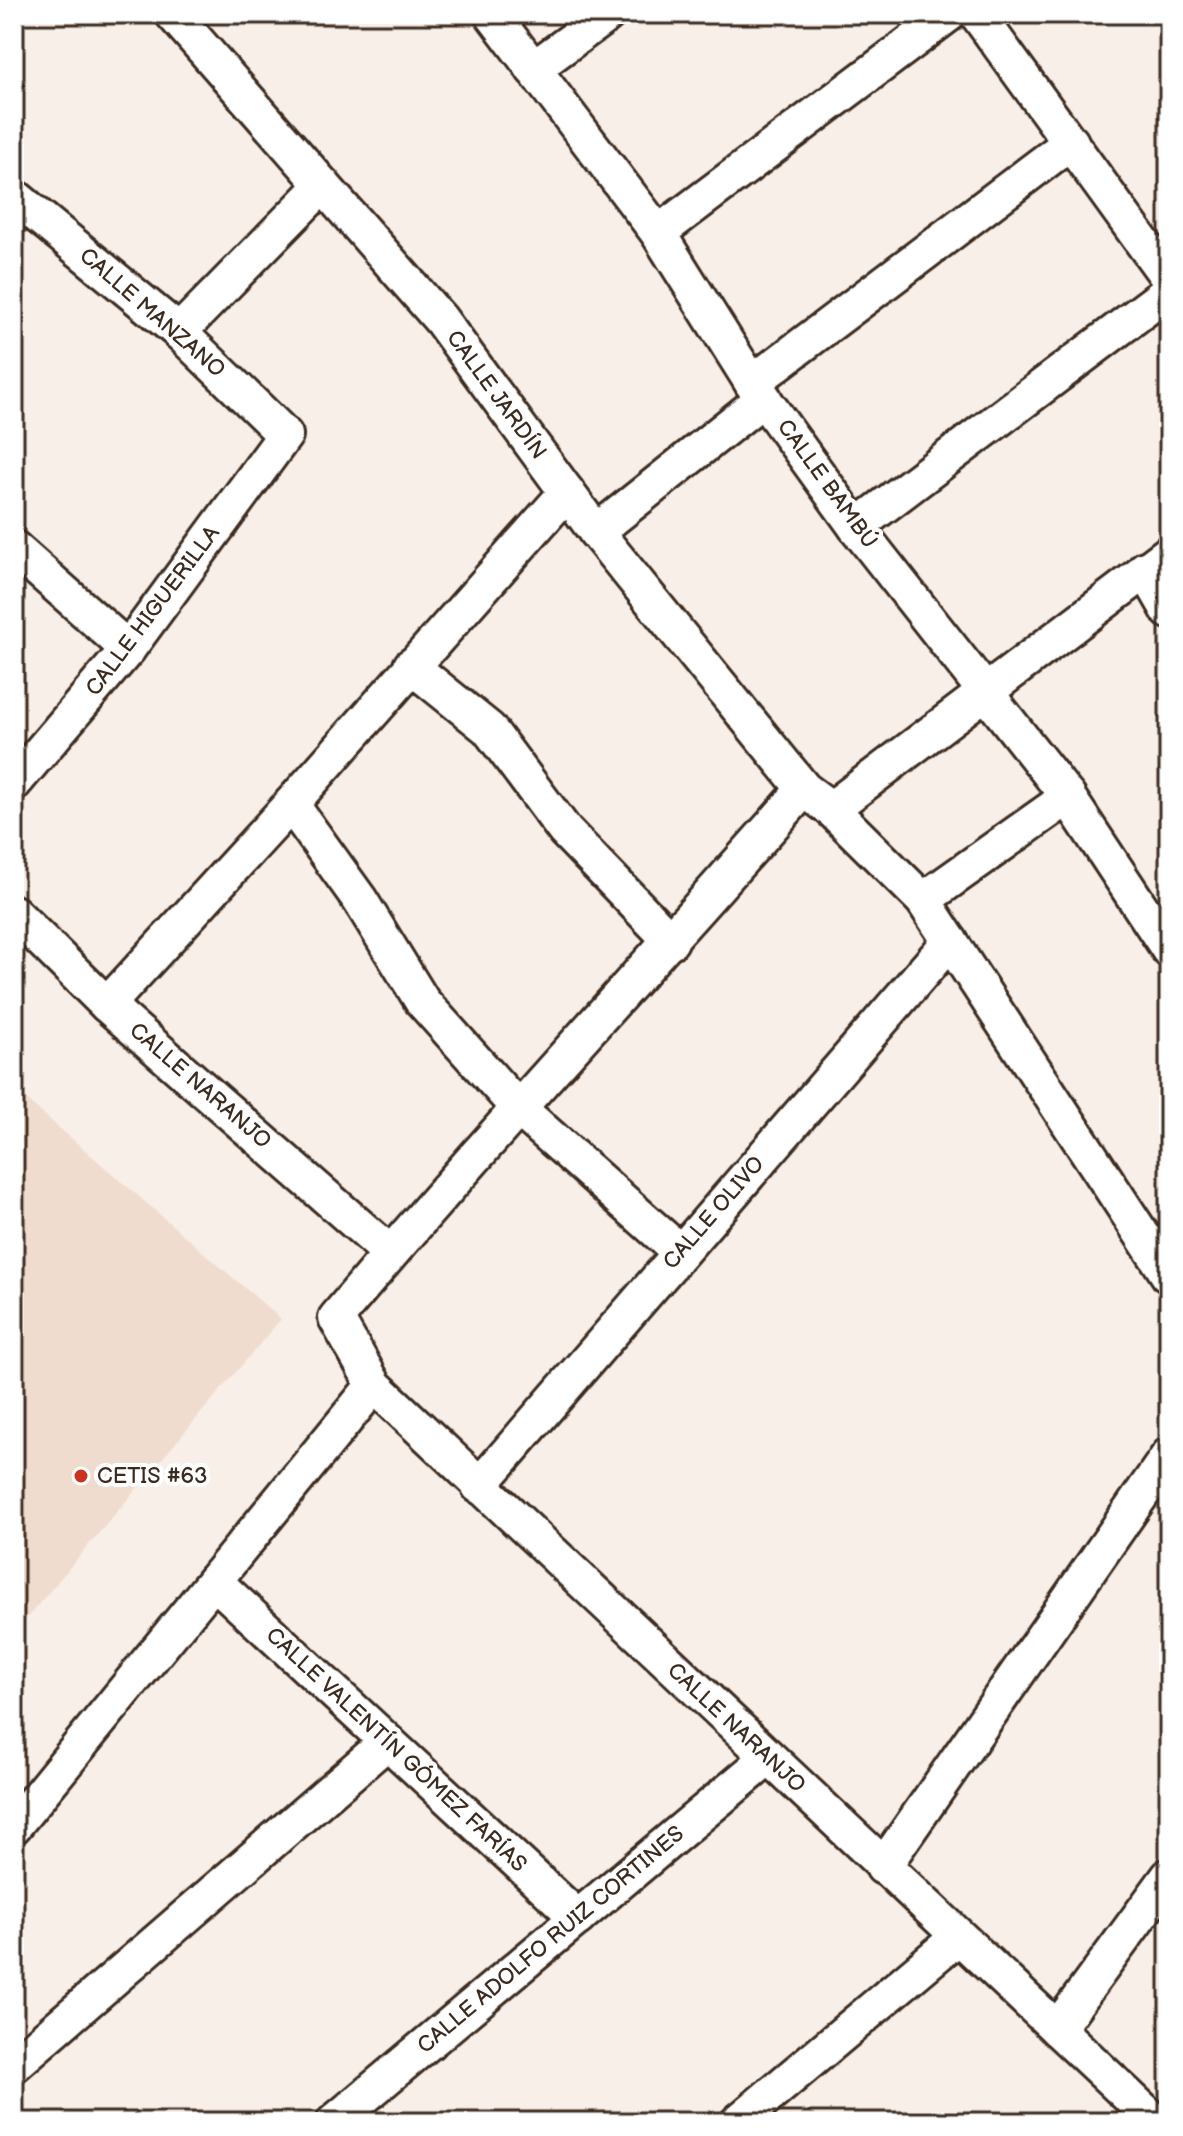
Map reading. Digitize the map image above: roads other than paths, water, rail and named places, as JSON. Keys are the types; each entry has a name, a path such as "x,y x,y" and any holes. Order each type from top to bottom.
{"street":[{"name":"CALLE JARDÍN","path":"173,14 441,320 596,532 817,799 923,900 1169,1276"},
{"name":"CALLE BAMBÚ","path":"492,14 658,233 758,390 856,527 1068,797 1169,950"},
{"path":"533,69 608,14"},
{"path":"658,233 949,14"},
{"path":"977,14 1169,279"},
{"path":"596,532 758,390 1071,142"},
{"path":"179,332 323,185"},
{"name":"CALLE MANZANO","path":"14,196 179,332 285,435"},
{"path":"856,527 1169,291"},
{"name":"CALLE HIGUERILLA","path":"14,783 128,649 285,435"},
{"path":"107,1005 291,804 567,492"},
{"path":"14,548 128,649"},
{"path":"390,1253 517,1107 671,941 817,799 987,693 1157,561 1169,611"},
{"path":"411,666 489,729 565,831 671,941"},
{"path":"923,900 1068,797"},
{"path":"291,804 360,900 422,1001 517,1107 680,1252"},
{"name":"CALLE NARANJO","path":"14,913 107,1005 390,1253 336,1318 374,1385 1156,2122"},
{"name":"CALLE OLIVO","path":"479,1486 950,941"},
{"path":"14,1826 374,1385"},
{"path":"883,1867 1169,1455"},
{"name":"CALLE VALENTÍN GÓMEZ FARÍAS","path":"214,1581 578,1918"},
{"path":"14,2065 387,1742"},
{"name":"CALLE ADOLFO RUIZ CORTINES","path":"334,2122 768,1758"},
{"path":"1057,2029 1169,1876"},
{"path":"738,2122 958,1937"}],"place":[{"name":"CETIS #63","path":"81,1476"}]}
